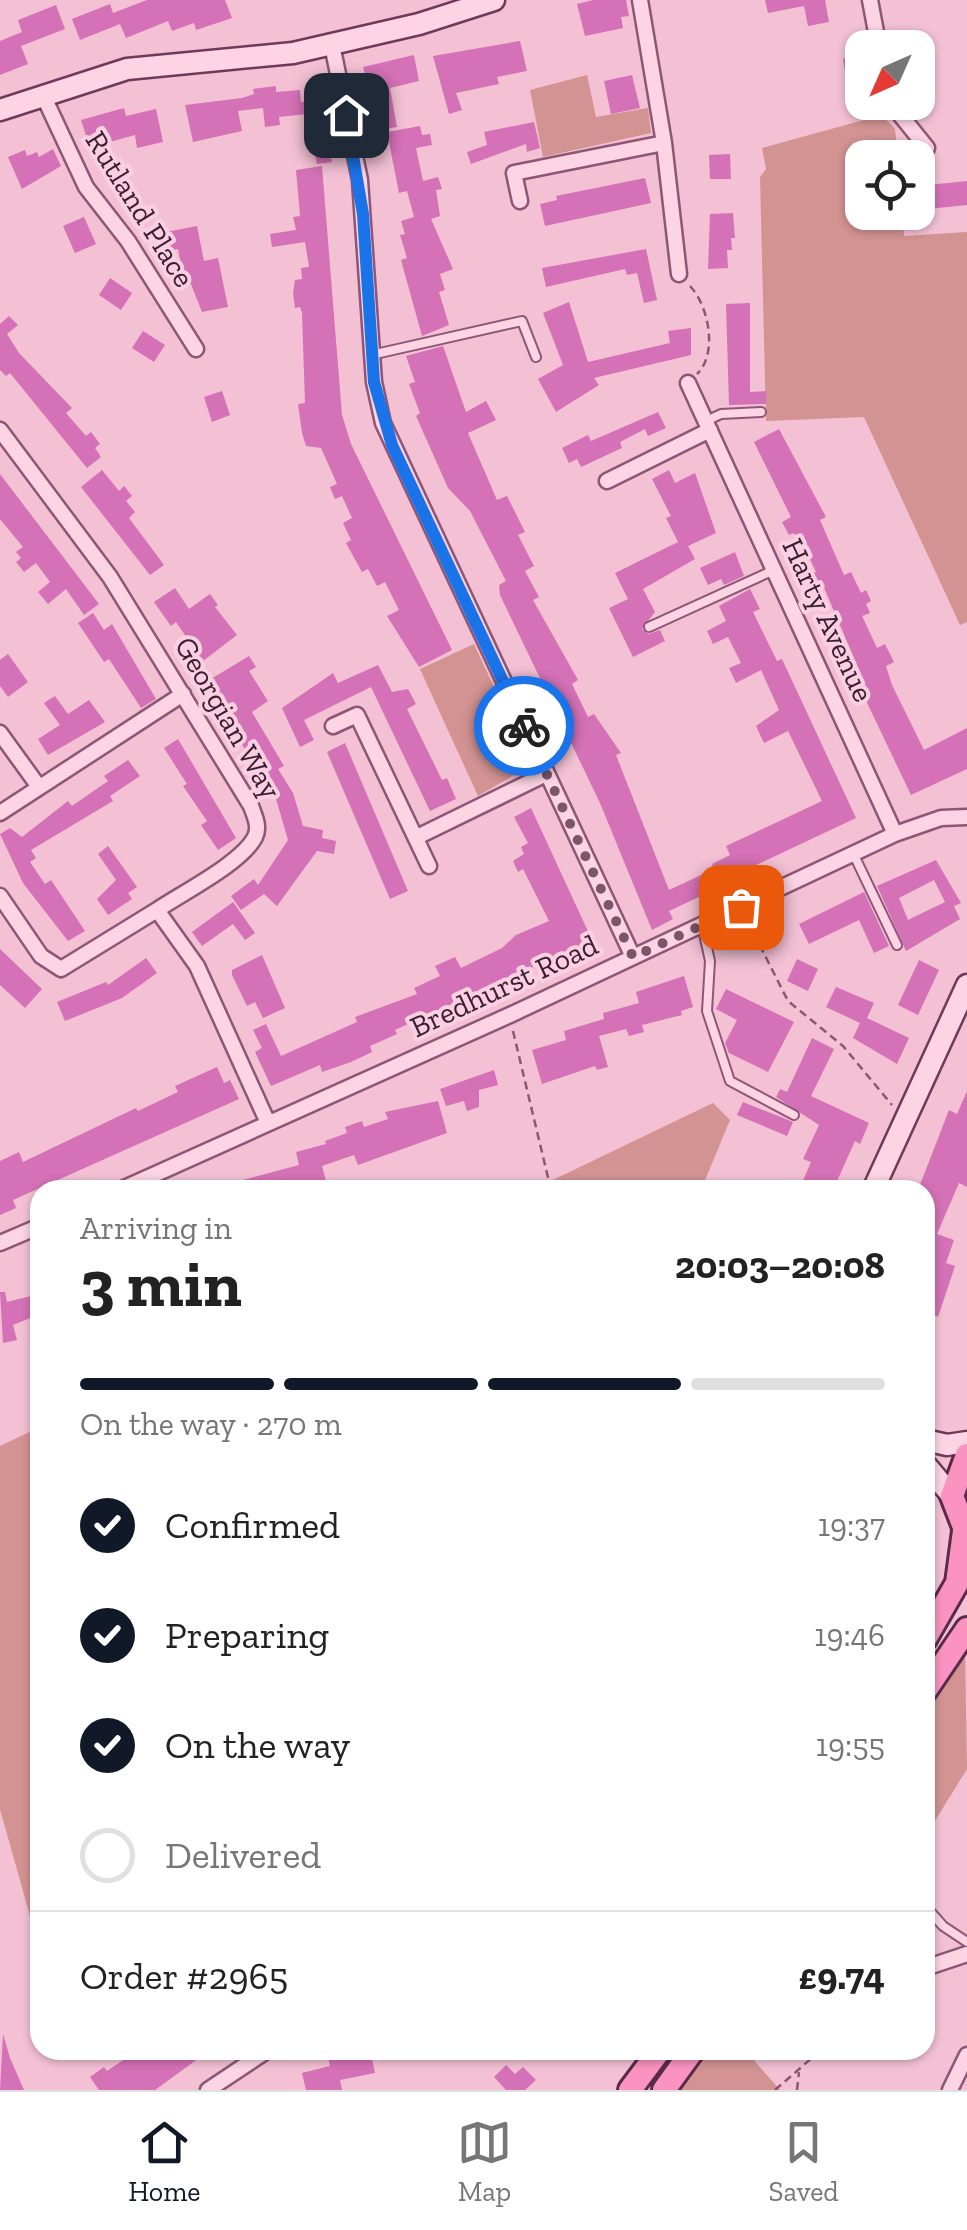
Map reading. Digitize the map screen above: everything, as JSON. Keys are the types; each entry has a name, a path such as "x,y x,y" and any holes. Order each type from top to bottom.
{"main road":[{"path":"935,1622 957,1583 965,1533 952,1496 967,1455"},
{"path":"935,1675 967,1628"},
{"path":"630,2090 652,2060"},
{"path":"664,2090 686,2060"}],"street":[{"path":"0,110 127,69 332,45 494,0"},
{"path":"640,0 664,143 679,274"},
{"path":"870,0 876,30"},
{"path":"332,45 360,180 377,403 392,445 633,957"},
{"name":"Rutland Place","path":"43,95 86,187 128,241 196,349"},
{"path":"904,120 921,140"},
{"path":"520,200 514,173 664,143"},
{"name":"Harty Avenue","path":"688,383 895,834"},
{"path":"607,481 708,425"},
{"name":"Georgian Way","path":"0,430 110,577 258,824 254,838 240,854 157,910"},
{"path":"0,813 183,694"},
{"path":"333,726 357,715 430,866"},
{"path":"0,733 38,788"},
{"path":"416,837 546,774"},
{"name":"Bredhurst Road","path":"142,1180 510,1015 895,834 941,818 967,817"},
{"path":"0,896 42,956 61,969 157,910 197,966 268,1124"},
{"path":"877,1180 967,984"},
{"path":"0,1244 30,1230"},
{"path":"935,1442 967,1442"},
{"path":"935,1476 952,1496"},
{"path":"935,1965 967,1954"},
{"path":"958,2084 967,2055"},
{"path":"208,2090 253,2060"}],"lane":[{"path":"371,355 522,321 536,357"},
{"path":"708,425 721,414 762,412"},
{"path":"649,627 774,570"},
{"path":"854,853 897,945"},
{"path":"702,925 710,962 707,1011 730,1081 794,1114"},
{"path":"935,1917 967,1942"}],"path":[{"path":"679,274 705,310 706,366 688,383"},
{"path":"741,907 788,1001 844,1046 904,1119"},
{"path":"510,1015 549,1180"},
{"path":"775,2090 810,2060"},
{"path":"796,2090 800,2070"}],"shaded area":[{"path":"587,75 596,117 648,108 651,133 543,157 530,90"},
{"path":"864,120 887,120 895,129 896,140 845,140 845,230 903,230 904,236 967,232 967,622 960,625 864,417 766,421 760,177 766,169 762,148"},
{"path":"474,644 528,760 521,771 478,796 420,669"},
{"path":"713,1103 730,1120 705,1180 553,1180"},
{"path":"30,1432 30,1916 0,1809 0,1446"},
{"path":"965,1650 967,1769 935,1821 935,1697"},
{"path":"697,2060 754,2060 780,2090 675,2090"}],"building":[{"path":"147,0 225,0 232,18 196,30 194,23 172,31 168,21 126,38 120,24 80,40 72,19 110,4 113,13"},
{"path":"626,0 629,16 621,17 623,28 585,36 577,4"},
{"path":"765,0 825,0 829,22 808,26 804,6 768,13"},
{"path":"56,5 65,29 21,46 28,64 0,75 0,41 22,32 18,20"},
{"path":"520,41 527,71 497,77 499,84 456,93 462,110 449,114 433,56"},
{"path":"414,55 419,81 390,88 397,127 379,130 363,67"},
{"path":"632,75 640,108 611,114 604,81"},
{"path":"276,86 276,92 300,90 301,102 327,97 330,129 325,129 332,162 317,164 307,114 279,117 280,125 265,127 263,108 238,111 242,131 193,142 185,105 242,98 254,94 253,89"},
{"path":"124,108 126,116 156,109 163,142 137,148 135,135 106,143 112,158 95,164 81,120"},
{"path":"534,122 540,148 527,152 526,144 471,164 467,152 487,145 484,132"},
{"path":"420,126 422,135 430,134 432,145 416,148 423,181 438,177 442,189 436,190 440,216 431,219 453,269 440,274 445,290 439,292 449,325 422,336 401,260 407,258 400,235 405,234 401,221 414,217 407,191 399,193 387,132"},
{"path":"53,149 61,166 22,189 8,157 25,150 27,156 37,152 39,157"},
{"path":"730,154 731,179 710,179 709,155"},
{"path":"322,166 342,415 351,444 452,650 419,667 387,616 399,610 385,582 377,586 368,569 362,572 346,543 351,540 343,523 352,518 342,496 335,499 330,487 337,484 321,448 306,446 302,433 298,404 305,403 302,313 300,307 295,308 293,293 295,280 302,279 301,268 309,267 305,242 272,247 270,234 296,230 293,217 300,216 296,170"},
{"path":"645,178 651,203 545,226 540,204 557,200 556,196"},
{"path":"967,181 967,205 935,208 935,184"},
{"path":"733,213 735,238 731,238 732,250 727,250 728,268 708,269 710,214"},
{"path":"84,217 96,244 75,253 63,226"},
{"path":"197,226 204,261 218,258 228,307 202,312 191,284 185,285 178,249 164,252 161,233"},
{"path":"646,249 657,300 644,303 637,273 627,275 625,269 546,287 542,268"},
{"path":"110,278 132,293 121,310 99,295"},
{"path":"569,302 588,362 670,343 668,331 691,328 691,355 594,378 599,385 556,412 538,379 563,365 543,313"},
{"path":"750,303 750,392 766,391 766,404 729,405 726,304"},
{"path":"9,316 18,325 7,334 19,353 72,408 66,413 86,436 91,432 100,444 95,448 101,457 87,468 10,373 6,376 0,370 0,324"},
{"path":"143,331 165,345 154,362 132,348"},
{"path":"443,346 466,412 486,401 496,420 468,433 497,500 507,496 525,532 518,535 534,566 525,571 539,597 533,600 578,680 572,684 588,717 594,714 621,753 616,755 669,890 714,869 712,864 730,855 726,846 822,801 788,731 764,743 756,726 779,710 761,670 736,683 729,668 741,663 728,637 713,644 707,631 726,621 719,606 750,589 760,609 753,612 777,661 782,659 856,818 669,911 673,919 652,930 600,803 500,595 499,585 506,581 470,511 448,488 416,416 420,413 409,384 415,382 406,356"},
{"path":"222,391 230,415 212,422 204,397"},
{"path":"658,412 666,428 648,436 645,429 620,442 622,448 581,467 577,459 569,463 562,448 588,435 591,441"},
{"path":"779,429 826,517 820,520 844,575 851,572 861,593 866,590 871,601 866,604 870,613 862,616 877,648 885,644 894,662 886,666 892,685 924,750 967,728 967,769 911,795 860,688 866,686 822,583 818,585 812,573 816,572 803,544 794,533 789,535 782,522 791,517 754,442"},
{"path":"102,470 119,491 124,486 132,496 126,501 135,512 129,518 164,565 150,575 81,487"},
{"path":"669,470 675,483 695,473 716,533 688,546 695,559 643,589 655,612 642,629 649,634 660,630 665,641 633,657 609,608 628,599 615,573 678,542 666,518 671,516 652,479"},
{"path":"0,474 99,604 84,615 66,589 48,604 38,592 50,582 36,563 24,572 16,562 21,558 16,552 23,547 0,519"},
{"path":"735,552 744,576 724,585 721,579 708,585 700,568"},
{"path":"175,588 189,609 210,594 237,635 203,661 176,622 171,626 154,602"},
{"path":"93,613 104,630 112,624 156,699 141,708 109,659 104,662 78,623"},
{"path":"8,654 28,682 8,697 0,686 0,660"},
{"path":"249,656 256,667 249,671 268,701 252,712 284,766 278,769 293,793 303,826 323,830 322,838 336,841 334,854 317,851 277,906 264,894 241,910 231,896 254,879 258,885 288,840 272,785 268,788 211,693 218,689 211,679"},
{"path":"378,665 392,692 408,689 416,704 407,709 442,780 447,778 456,799 430,811 371,687 304,720 314,740 300,747 282,708 333,673 338,683"},
{"path":"55,696 68,714 89,700 105,722 48,755 38,739 60,725 44,703"},
{"path":"178,739 236,838 218,850 201,825 207,821 164,748"},
{"path":"345,743 408,891 390,899 327,752"},
{"path":"128,760 140,776 110,796 113,801 31,850 36,858 30,862 45,884 51,880 85,931 68,941 23,883 0,834 10,828 22,837 68,801 72,806 108,781 104,776"},
{"path":"531,808 592,940 395,1030 397,1034 370,1046 372,1052 351,1062 322,1072 320,1065 271,1086 255,1052 262,1048 253,1030 266,1024 281,1056 357,1022 355,1017 417,994 414,988 440,976 435,966 455,957 461,968 502,948 516,935 549,921 523,869 518,872 513,861 524,854 521,847 528,843 514,817"},
{"path":"108,846 137,887 128,893 132,899 108,915 97,899 116,880 98,854"},
{"path":"936,860 961,903 954,906 960,919 906,951 877,886","holes":["934,880 945,902 908,920 899,898"]},
{"path":"864,892 889,946 874,953 859,920 809,944 799,924"},
{"path":"233,902 255,933 245,940 233,924 202,946 192,932"},
{"path":"0,949 42,989 25,1008 0,985"},
{"path":"262,955 285,1008 263,1018 255,1002 247,1006 232,975 232,970"},
{"path":"146,958 157,973 122,998 65,1021 57,1002 106,982 108,985"},
{"path":"797,959 818,969 808,991 787,981"},
{"path":"919,960 939,970 918,1015 898,1005"},
{"path":"684,976 693,1007 681,1011 682,1015 642,1025 644,1032 629,1036 626,1029 599,1036 608,1067 597,1070 595,1066 542,1084 532,1050 566,1040 564,1031 604,1019 603,1013 639,1003 636,992"},
{"path":"836,987 874,1003 867,1018 909,1038 897,1064 853,1038 860,1023 826,1007"},
{"path":"726,989 794,1022 768,1072 729,1053 725,1043 737,1020 716,1009"},
{"path":"812,1038 834,1049 811,1096 869,1123 860,1144 855,1141 837,1180 803,1180 811,1162 803,1159 819,1125 776,1097 780,1089 787,1092"},
{"path":"217,1067 224,1083 230,1080 239,1099 58,1180 30,1180 30,1192 13,1200 16,1208 0,1215 0,1161 19,1152 23,1162 178,1092 175,1086"},
{"path":"494,1070 498,1085 479,1090 479,1107 467,1111 464,1101 446,1106 440,1089"},
{"path":"967,1091 967,1187 959,1183 937,1234 954,1240 946,1263 955,1266 938,1317 935,1180 922,1180 949,1110 957,1114"},
{"path":"438,1101 447,1133 358,1165 354,1155 322,1166 326,1180 243,1180 299,1165 296,1152 326,1144 325,1141 347,1133 345,1127 362,1121 364,1127 388,1119 385,1112"},
{"path":"743,1102 793,1122 787,1136 737,1115"},
{"path":"0,1292 5,1292 7,1302 30,1296 30,1318 13,1325 17,1340 3,1343"},
{"path":"3,2034 10,2058 24,2090 0,2090"},
{"path":"123,2060 196,2060 155,2090 99,2090 90,2077 104,2067 107,2071"},
{"path":"328,2060 372,2060 375,2073 340,2080 342,2090 306,2090 302,2073 330,2066"},
{"path":"506,2065 515,2074 523,2067 536,2080 525,2090 506,2090 494,2077"}],"way so far":[{"path":"524,726 633,957 741,907"}],"route":[{"path":"346,115 360,180 377,403 392,445 524,726"}]}
